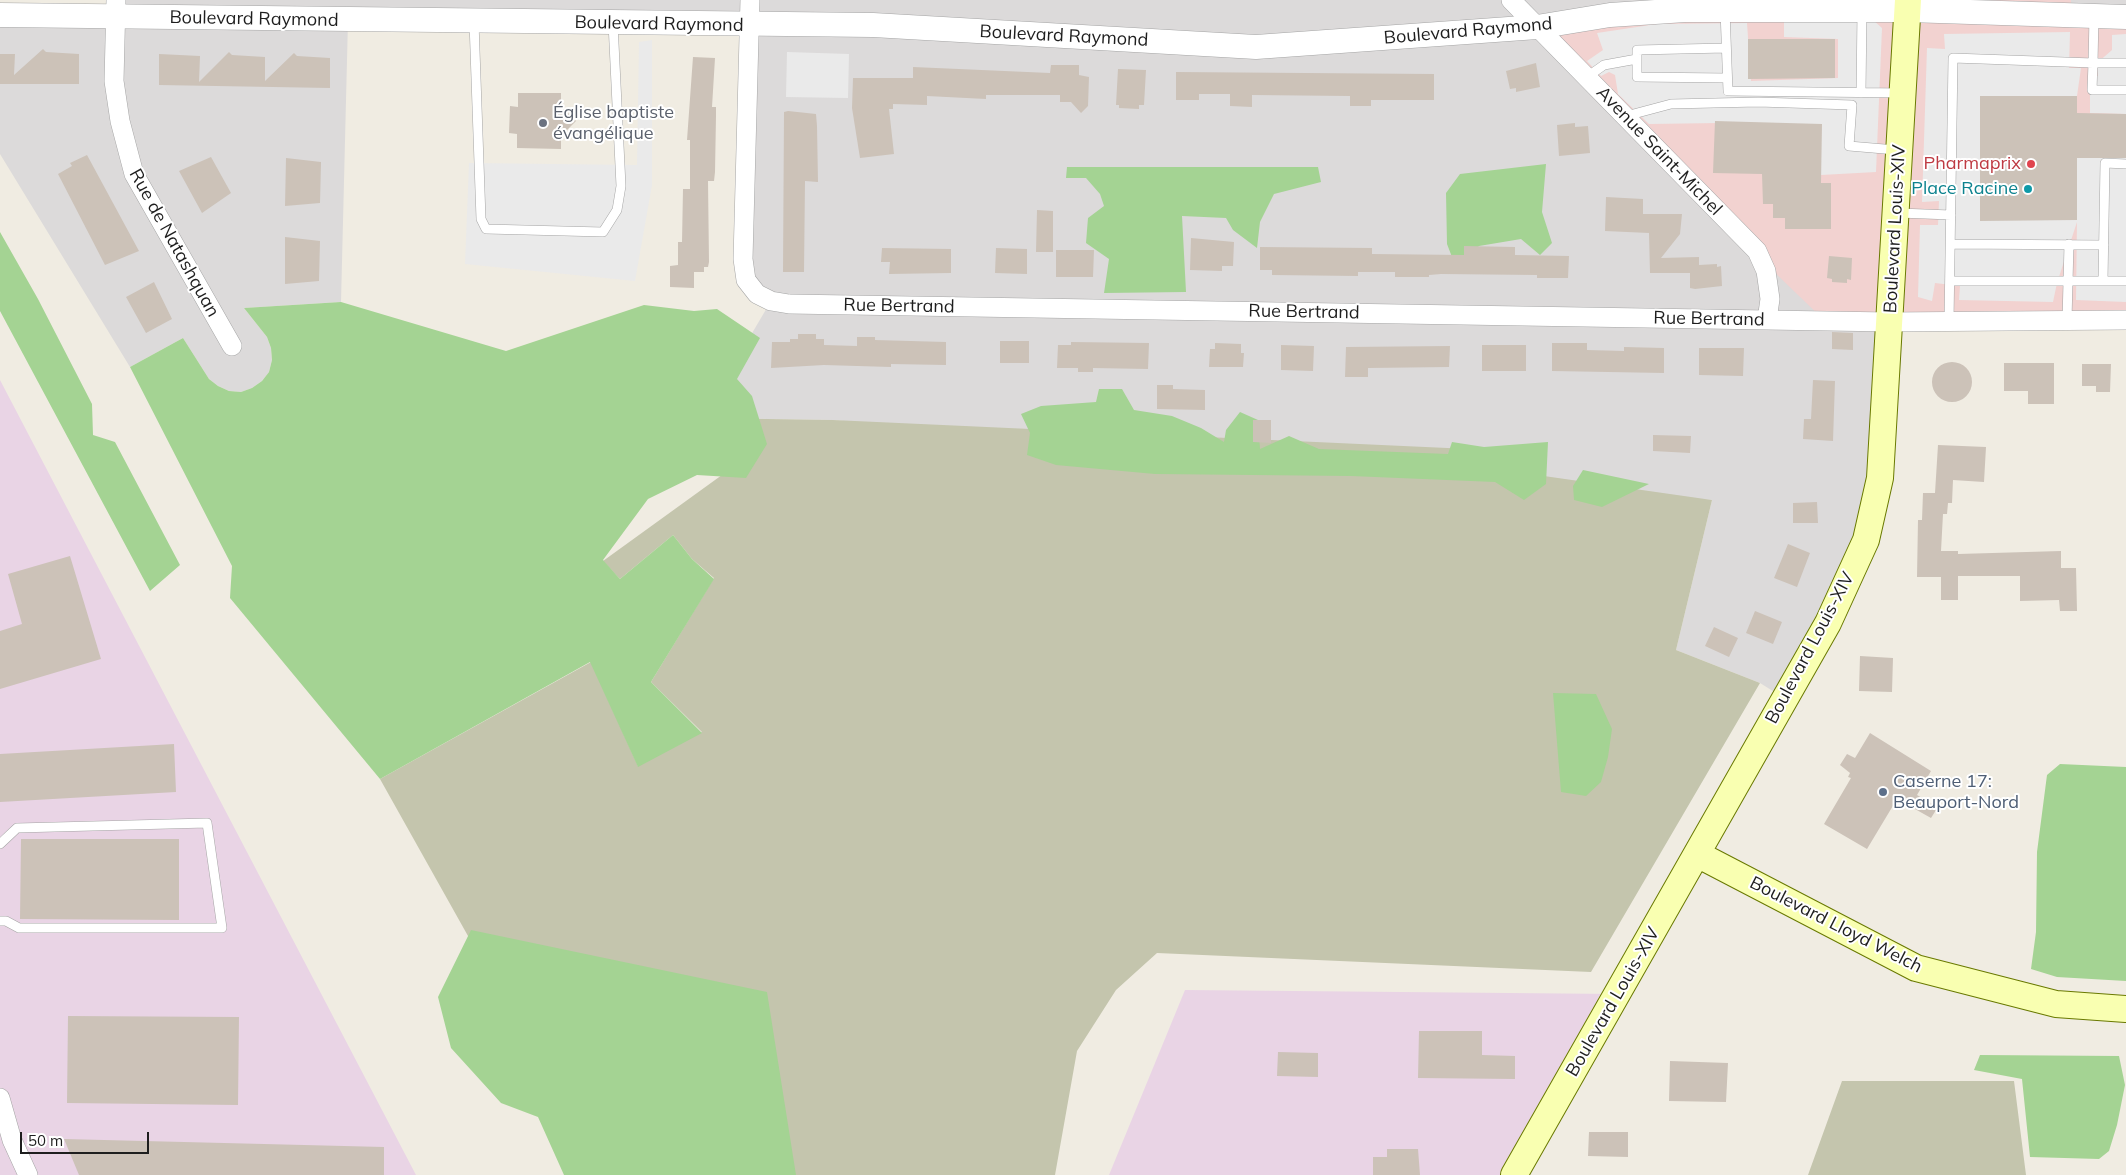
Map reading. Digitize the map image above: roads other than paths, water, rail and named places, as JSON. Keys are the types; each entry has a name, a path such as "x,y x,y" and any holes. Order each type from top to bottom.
{"main road":[{"name":"Boulevard Louis-XIV","path":"1514,1175 1828,623 1866,540 1880,478 1908,5"},
{"name":"Boulevard Lloyd Welch","path":"1698,854 1916,968 2056,1004 2126,1009"}],"street":[{"name":"Rue Bertrand","path":"750,0 743,259 746,280 756,294 771,301 789,304 1889,322 2126,320"},
{"name":"Avenue Saint-Michel","path":"1511,0 1757,251 1767,280 1770,299 1767,320"},
{"name":"Boulevard Raymond","path":"0,16 116,9 474,22 873,25 1256,47 1537,26 1610,15 1685,10 1862,10 1908,5 2126,17"},
{"name":"Rue de Natashquan","path":"116,9 114,81 120,121 134,174 232,346"},
{"path":"0,1098 12,1140 28,1175"}],"lane":[{"path":"1725,10 1728,91 1903,93"},
{"path":"1861,93 1862,10"},
{"path":"2094,16 2092,90 2126,90"},
{"path":"474,22 480,219 486,229 603,232 617,210 621,186 613,23"},
{"path":"1726,48 1637,50 1637,77 1727,78"},
{"path":"1949,321 1953,58 2126,63"},
{"path":"1587,77 1604,65 1637,59"},
{"path":"1626,116 1671,104 1758,102 1852,105 1849,146 1899,150"},
{"path":"2103,281 2105,163 2126,164"},
{"path":"1895,213 1951,215"},
{"path":"1951,244 2104,244"},
{"path":"2067,320 2069,244"},
{"path":"1950,281 2126,281"},
{"path":"0,844 18,828 207,823 222,928 19,928 6,921 0,921"}],"place":[{"name":"Église baptiste évangélique","path":"543,123"},
{"name":"Pharmaprix","path":"2031,164"},
{"name":"Place Racine","path":"2028,189"},
{"name":"Caserne 17: Beauport-Nord","path":"1883,792"}]}
